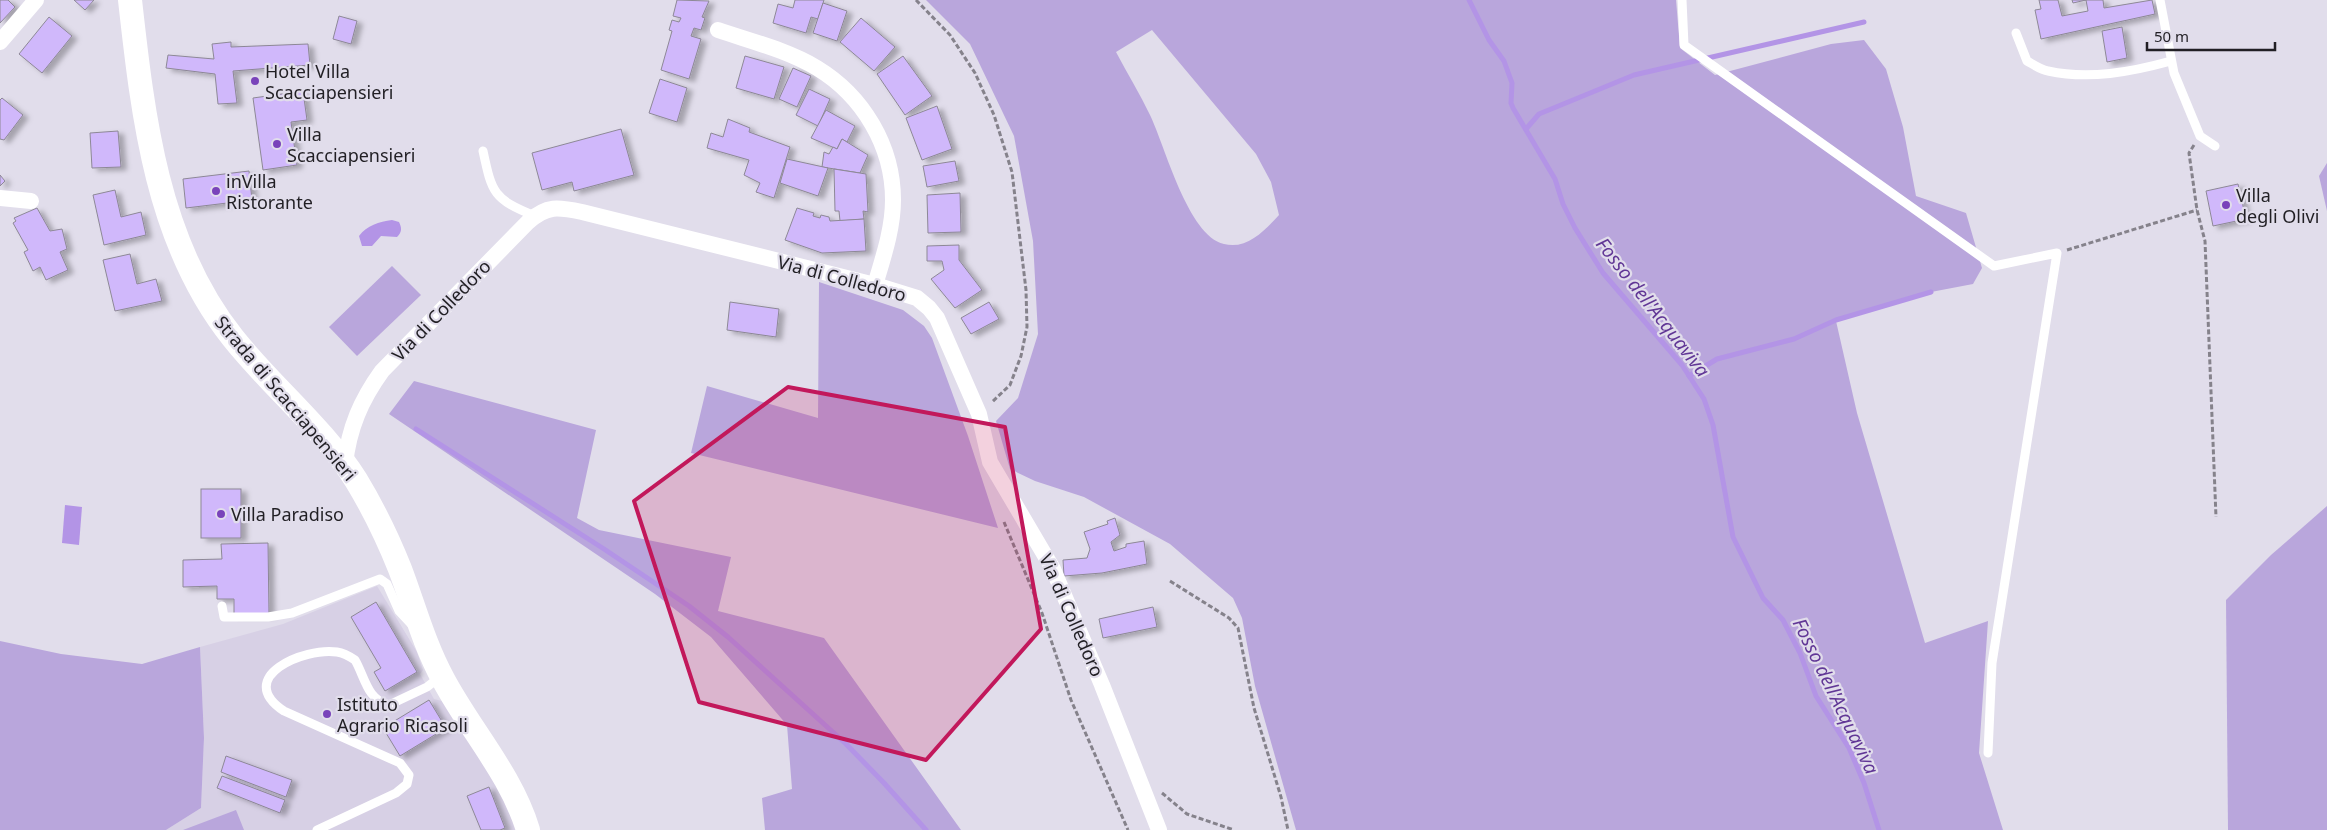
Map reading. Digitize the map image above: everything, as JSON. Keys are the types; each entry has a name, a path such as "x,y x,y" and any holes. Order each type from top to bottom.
{"street":[{"path":"0,42 36,0"},
{"name":"Strada di Scacciapensieri","path":"130,0 145,121 168,212 185,259 217,318 345,464 364,494 386,537 441,676 511,788 528,830"},
{"path":"718,30 816,67 842,87 868,117 876,130 888,164 893,200 887,240 875,285"},
{"path":"0,198 31,200"},
{"name":"Via di Colledoro","path":"345,464 353,422 366,394 382,370 535,216 549,209 564,208 875,285 917,298 933,313 979,414 990,462 1053,568 1102,685 1159,830"}],"lane":[{"path":"1682,0 1684,45 1994,266 2057,253 1992,663 1988,753"},
{"path":"2160,0 2174,73 2200,136 2215,146"},
{"path":"2016,33 2027,61 2047,71 2092,75 2142,69 2171,61"},
{"path":"483,150 490,180 501,200 535,216"},
{"path":"222,606 224,617 279,616 299,611 380,580 387,584 403,616 423,634"},
{"path":"317,830 396,793 407,784 409,775 400,763 284,711 274,704 267,692 266,685 272,672 296,658 337,652 355,660 370,694 381,704 389,705 427,687 441,676"}],"path":[{"path":"916,0 950,35 975,73 994,115 1012,172 1026,290 1027,327 1021,356 1010,385 979,414"},
{"path":"2200,136 2190,153 2197,210 2205,241 2216,517"},
{"path":"2057,253 2197,210"},
{"path":"1004,521 1042,614 1071,700 1128,830"},
{"path":"1170,582 1228,618 1238,628 1254,708 1281,797 1288,830"},
{"path":"1135,771 1187,814 1234,830"}],"highlighted area":[{"path":"788,387 1005,427 1041,629 926,760 699,702 634,501"}],"shaded area":[{"path":"926,0 1676,0 1680,48 1715,75 1831,44 1864,40 1886,69 1903,127 1916,196 1966,213 1982,268 1973,284 1931,292 1836,321 1857,413 1925,643 1988,621 1979,753 2003,830 1296,830 1255,686 1242,618 1233,598 1170,544 1084,497 1035,481 1010,469 996,421 1018,398 1038,334 1033,241 1014,136 970,44","holes":["1152,30 1256,154 1271,182 1279,215 1262,232 1248,241 1240,244 1224,244 1211,237 1199,225 1189,208 1150,115 1116,52"]},
{"path":"2327,163 2327,211 2319,176"},
{"path":"392,220 399,222 401,226 401,232 397,237 381,236 372,246 362,246 359,236 366,229 378,223"},
{"path":"392,266 421,295 357,356 329,327"},
{"path":"819,282 903,310 924,326 932,338 968,436 998,528 691,453 707,386 818,418"},
{"path":"414,381 596,430 577,518 599,530 731,557 718,611 824,638 961,830 765,830 762,798 792,789 787,725 711,637 655,594 389,414"},
{"path":"65,505 82,507 79,545 62,543"},
{"path":"2327,506 2327,830 2228,830 2226,600 2271,555"},
{"name":"Istituto Agrario Ricasoli","path":"377,586 417,652 423,670 420,674 434,699 442,701 490,772 518,830 166,830 201,808 204,738 200,647 283,624"},
{"path":"0,641 61,654 142,664 200,647 204,738 201,808 166,830 0,830"},
{"path":"236,810 244,830 183,830"}],"building":[{"path":"0,0 8,0 15,7 0,23"},
{"path":"74,0 94,0 85,10"},
{"path":"677,0 709,1 702,17 705,18 701,30 694,28 691,36 701,39 689,79 661,70 672,31 669,30 672,20 679,22 681,18 673,16"},
{"path":"795,0 824,0 818,19 811,17 806,33 773,23 778,4 793,8"},
{"path":"2039,0 2058,0 2062,16 2088,11 2086,0 2103,0 2104,8 2152,0 2155,14 2041,39 2035,10 2041,9"},
{"path":"2072,0 2086,0 2073,3"},
{"path":"823,3 847,11 837,41 813,33"},
{"path":"339,16 357,21 351,44 333,39"},
{"path":"49,17 72,36 42,73 19,54"},
{"path":"861,18 895,47 874,71 840,42"},
{"path":"2122,27 2127,58 2107,62 2102,31"},
{"path":"231,42 231,47 308,44 310,65 233,71 237,103 218,104 215,74 166,68 168,55 214,59 212,44"},
{"path":"745,56 784,67 774,99 736,88"},
{"path":"903,56 932,96 905,115 877,74"},
{"path":"793,68 811,76 797,107 779,99"},
{"path":"660,79 687,88 677,122 649,113"},
{"path":"809,89 830,99 818,126 796,115"},
{"name":"Villa Scacciapensieri","path":"303,91 307,120 291,122 297,165 263,170 253,98"},
{"path":"2,98 23,115 4,140 0,139 0,100"},
{"path":"937,106 952,149 922,160 906,118"},
{"path":"826,110 855,126 847,142 842,139 837,149 811,138"},
{"path":"728,119 750,128 749,132 790,147 774,198 756,192 760,183 744,175 749,160 707,148 711,133 723,137"},
{"path":"621,129 634,175 574,191 572,182 542,190 532,153"},
{"path":"118,131 121,167 92,168 90,133"},
{"path":"842,139 868,155 860,173 822,167 824,152 829,154 833,147 837,149"},
{"path":"787,159 828,168 818,196 780,183"},
{"path":"955,161 959,181 927,187 923,166"},
{"path":"834,169 866,174 868,212 863,211 864,219 840,221 839,211 835,211"},
{"path":"249,171 252,200 186,208 183,179"},
{"path":"0,175 5,181 0,186"},
{"name":"Villa degli Olivi","path":"2238,184 2246,219 2213,226 2206,191"},
{"path":"115,190 121,217 141,212 146,235 104,245 93,195"},
{"path":"960,193 961,232 928,233 927,195"},
{"path":"37,208 50,231 62,229 67,249 60,252 68,270 46,280 40,267 33,271 24,252 28,250 13,223 16,221 14,218"},
{"path":"797,208 814,213 813,216 820,218 821,215 829,217 830,221 864,219 866,251 822,253 785,240"},
{"path":"959,245 959,260 982,290 955,308 931,279 944,270 942,261 927,261 927,246"},
{"path":"130,254 137,284 156,279 162,301 115,311 103,260"},
{"path":"730,302 779,309 776,337 727,330"},
{"path":"989,302 999,319 971,334 961,318"},
{"name":"Villa Paradiso","path":"201,489 241,489 241,538 201,538"},
{"path":"1115,518 1120,535 1111,542 1114,551 1126,547 1126,544 1144,541 1147,564 1102,573 1064,576 1063,560 1087,558 1090,549 1084,532 1108,524 1107,521"},
{"path":"268,543 269,614 234,614 234,599 217,599 217,586 183,587 183,560 222,559 221,544"},
{"path":"376,602 417,672 385,691 374,672 381,668 351,617"},
{"path":"1153,607 1157,627 1103,638 1099,619"},
{"path":"429,700 446,728 400,756 383,728"},
{"path":"226,756 292,780 286,797 221,772"},
{"path":"222,776 285,800 280,813 217,788"},
{"path":"489,787 505,828 500,830 481,830 467,796"}],"waterway":[{"name":"Fosso dell'Acquaviva","path":"1469,0 1489,40 1504,61 1512,83 1511,103 1513,108 1555,179 1563,204 1575,228 1603,273 1682,365 1704,399 1713,425 1733,537 1763,598 1783,620 1800,653 1816,696 1849,748 1864,783 1879,830"},
{"path":"1526,129 1539,114 1634,75 1864,22"},
{"path":"1689,376 1717,359 1794,339 1836,320 1931,292"},
{"path":"416,429 604,549 689,606 728,637 846,744 926,830"}],"place":[{"name":"Hotel Villa Scacciapensieri","path":"255,81"},
{"name":"Villa Scacciapensieri","path":"277,144"},
{"name":"inVilla Ristorante","path":"216,191"},
{"name":"Villa degli Olivi","path":"2226,205"},
{"name":"Villa Paradiso","path":"221,514"},
{"name":"Istituto Agrario Ricasoli","path":"327,714"}]}
